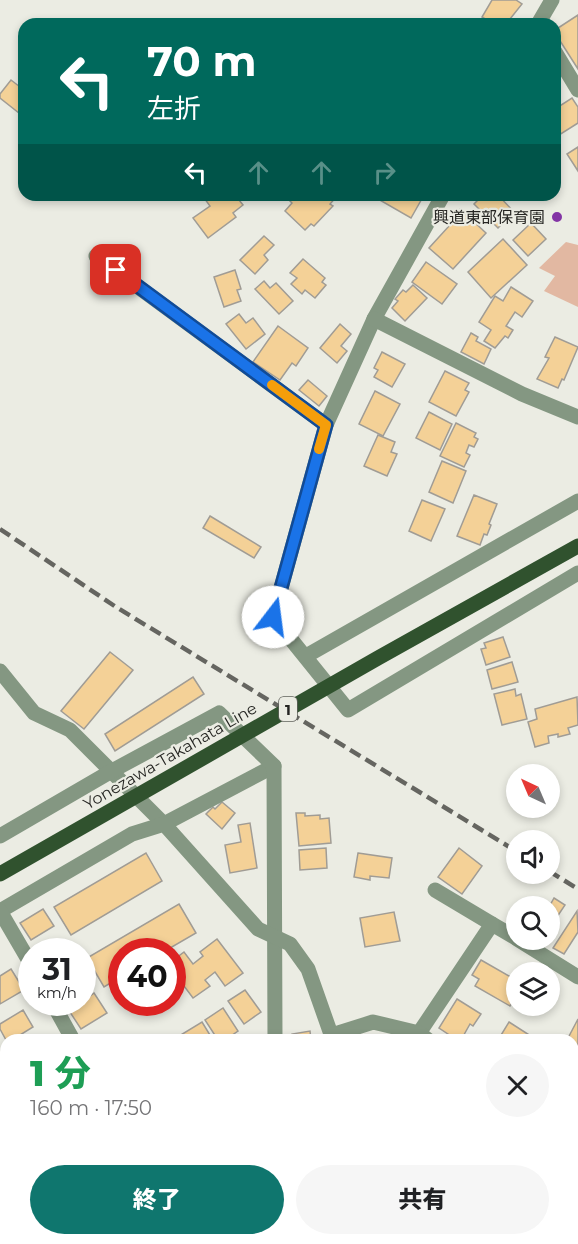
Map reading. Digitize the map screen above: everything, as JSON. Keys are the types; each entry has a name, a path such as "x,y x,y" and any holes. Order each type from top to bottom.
{"main road":[{"name":"Yonezawa-Takahata Line","path":"0,874 578,546"}],"street":[{"path":"542,18 552,0"},
{"path":"561,62 578,90"},
{"path":"440,201 374,319 326,425 273,617 348,710 578,573"},
{"path":"96,256 326,425"},
{"path":"374,319 522,394 578,417"},
{"path":"306,656 578,501"},
{"path":"0,671 34,713 70,730 164,824 258,929 291,944 308,969 332,1034"},
{"path":"0,836 110,772 219,713 274,766 274,1034"},
{"path":"18,942 0,911 132,834 164,824 274,766"},
{"path":"435,890 506,932"},
{"path":"424,1034 492,924"},
{"path":"535,950 578,977"},
{"path":"58,1016 65,1034"},
{"path":"341,1034 373,1022 416,1034"}],"shaded area":[{"path":"566,242 578,245 578,307 544,291 555,276 539,268"}],"building":[{"path":"492,0 516,0 522,4 511,18 482,17"},
{"path":"578,15 578,69 561,42 561,26"},
{"path":"11,80 18,85 18,112 0,98 0,94"},
{"path":"572,98 578,107 578,123 561,134 561,105"},
{"path":"578,147 578,171 567,154"},
{"path":"206,201 240,201 243,205 233,213 236,217 208,238 193,218 210,206"},
{"path":"290,201 333,201 330,204 333,206 314,226 311,224 305,230 285,211 292,203"},
{"path":"381,201 421,201 411,218"},
{"path":"477,201 504,201 514,212 498,228 474,204"},
{"path":"460,209 486,233 453,269 429,248 450,225 447,223"},
{"path":"531,223 546,239 528,256 513,240"},
{"path":"264,236 274,245 264,255 268,260 255,274 240,260"},
{"path":"503,239 527,265 491,298 468,272"},
{"path":"303,259 325,278 322,282 326,285 315,298 305,290 302,294 291,284 297,278 290,273"},
{"path":"426,262 457,284 442,304 412,282"},
{"path":"235,270 241,289 237,290 241,301 224,307 214,277"},
{"path":"264,281 270,288 276,283 293,301 279,314 255,289"},
{"path":"413,285 427,298 405,321 392,308 398,301 395,299 403,290 406,292"},
{"path":"511,287 533,301 522,317 515,312 506,326 513,330 508,338 505,336 495,348 484,341 491,330 479,322 495,296 503,301"},
{"path":"239,314 246,323 253,318 265,334 246,349 226,324"},
{"path":"340,324 351,334 341,346 347,351 337,363 320,348"},
{"path":"278,326 308,348 296,366 292,363 280,380 253,362"},
{"path":"471,333 478,337 476,341 491,349 484,364 461,352"},
{"path":"555,337 578,347 564,380 562,379 558,388 537,379 549,358 545,357"},
{"path":"382,352 405,364 392,387 374,377 378,370 374,368"},
{"path":"445,371 469,383 465,390 469,392 456,416 429,402"},
{"path":"308,380 327,396 319,406 299,390"},
{"path":"375,391 400,404 383,436 359,424"},
{"path":"429,412 452,424 440,450 416,438"},
{"path":"456,423 476,433 474,437 478,439 474,447 469,445 466,453 470,455 464,467 440,456"},
{"path":"378,435 395,442 391,452 397,454 387,476 364,466"},
{"path":"442,461 466,471 453,503 429,492"},
{"path":"474,495 497,504 487,535 484,534 480,545 457,536"},
{"path":"422,500 445,509 431,541 409,531"},
{"path":"210,516 261,547 254,558 203,528"},
{"path":"503,637 510,657 486,665 481,649 486,648 484,643"},
{"path":"110,652 133,670 84,729 61,711"},
{"path":"512,662 518,682 492,689 487,670"},
{"path":"193,677 204,694 115,751 105,734"},
{"path":"515,689 516,696 521,694 527,719 502,725 494,694"},
{"path":"577,697 578,725 568,728 570,734 558,737 558,734 548,736 549,743 535,747 528,722 537,719 535,709"},
{"path":"222,802 235,813 222,829 206,814"},
{"path":"296,813 305,813 305,816 320,815 320,819 329,818 331,843 299,846"},
{"path":"250,823 257,868 230,873 225,845 241,842 238,825"},
{"path":"326,848 327,868 300,870 299,850"},
{"path":"459,848 482,866 462,894 438,877"},
{"path":"146,853 162,881 71,935 54,907"},
{"path":"358,853 392,858 389,878 370,876 370,880 354,877"},
{"path":"560,902 565,905 560,912"},
{"path":"179,904 196,933 186,939 121,938"},
{"path":"43,909 54,926 34,938 30,938 20,923"},
{"path":"577,911 578,932 564,954 557,950 560,950 560,937"},
{"path":"394,912 400,941 365,947 360,918"},
{"path":"217,939 243,973 225,986 215,972 205,980 210,986 193,998 186,989 186,955 193,964 203,956 200,952"},
{"path":"108,946 108,985 104,987 96,973 96,953"},
{"path":"481,960 506,974 506,1004 475,986 479,979 472,975"},
{"path":"11,969 18,980 18,994 0,1004 0,976"},
{"path":"245,990 261,1012 244,1024 228,1001"},
{"path":"96,996 107,1013 81,1029 73,1016 96,1016"},
{"path":"457,999 481,1014 473,1026 470,1024 464,1034 448,1034 439,1028"},
{"path":"223,1008 238,1031 234,1034 214,1034 205,1020"},
{"path":"18,1013 18,1016 27,1016 33,1027 22,1034 3,1034 0,1024"},
{"path":"578,1019 578,1034 570,1034"},
{"path":"202,1022 209,1034 182,1034"},
{"path":"509,1022 528,1034 502,1034"},
{"path":"310,1031 310,1034 292,1034"}],"railway":[{"path":"0,529 116,607 506,845"},
{"path":"560,878 578,889"}],"slow traffic":[{"path":"272,385 326,425 319,449"}],"place":[{"name":"興道東部保育園","path":"557,217"}],"route":[{"path":"116,270 326,425 273,617"}]}
